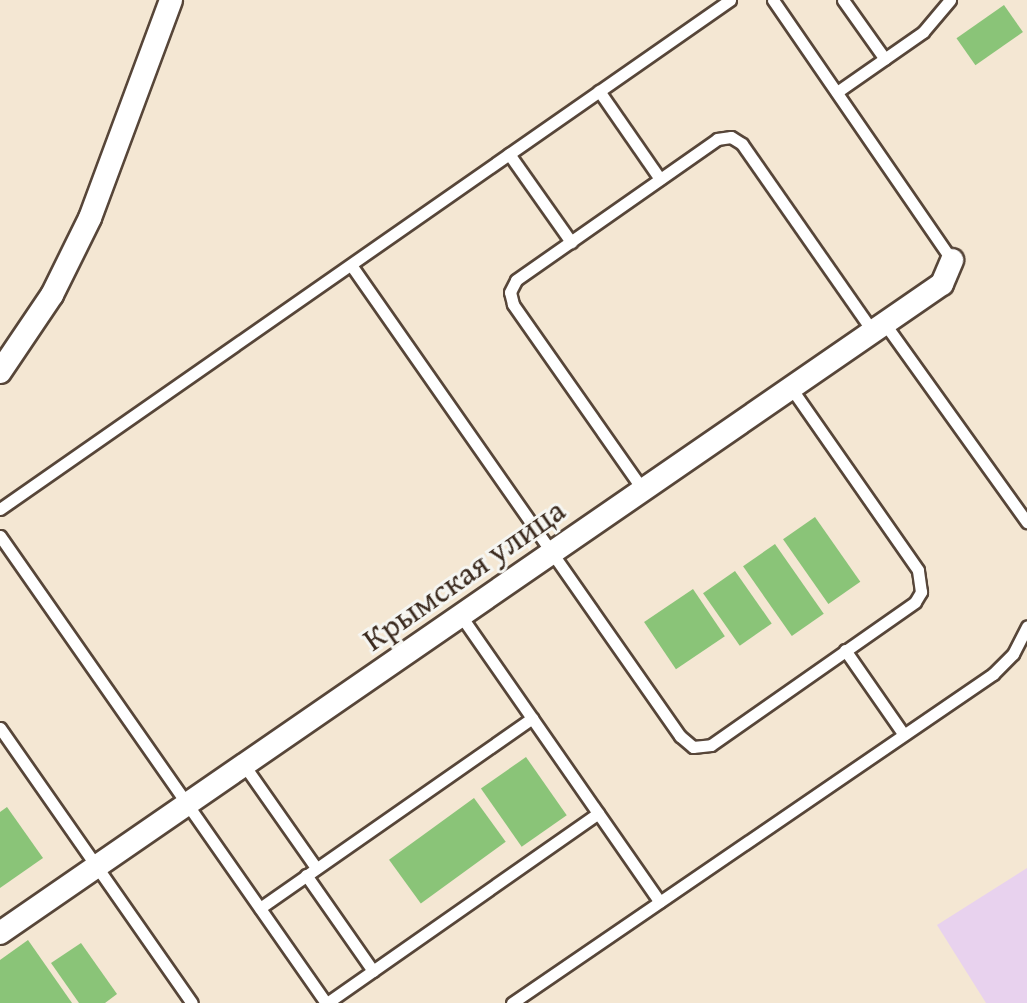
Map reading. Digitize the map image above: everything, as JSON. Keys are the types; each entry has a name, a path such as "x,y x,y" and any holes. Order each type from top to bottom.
{"street":[{"path":"0,372 52,295 90,218 171,0"},
{"name":"Крымская улица","path":"0,933 942,284 952,260"}],"lane":[{"path":"0,509 730,0"},
{"path":"773,0 952,260"},
{"path":"843,0 885,59"},
{"path":"837,92 923,32 950,0"},
{"path":"599,91 660,179"},
{"path":"643,490 511,299 516,280 717,139 737,140 1027,522"},
{"path":"509,154 571,242"},
{"path":"351,265 552,553 693,747 711,745 915,602 921,578 791,388"},
{"path":"0,536 327,1003 598,813"},
{"path":"461,616 660,902"},
{"path":"512,1003 993,674 1013,654 1027,626"},
{"path":"845,650 904,735"},
{"path":"260,908 532,718"},
{"path":"0,728 192,1003"},
{"path":"244,765 373,971"}],"shaded area":[{"path":"1027,868 1027,1003 986,1003 937,925"}],"green space":[{"path":"1004,5 1023,32 975,65 956,38"},
{"path":"815,517 860,582 828,604 783,539"},
{"path":"775,544 824,614 792,636 743,566"},
{"path":"735,571 772,623 740,646 703,593"},
{"path":"693,589 725,636 676,669 644,622"},
{"path":"526,757 567,815 522,847 481,789"},
{"path":"474,798 506,842 421,903 389,860"},
{"path":"7,807 43,858 0,888 0,812"},
{"path":"28,940 72,1003 0,1003 0,960"},
{"path":"81,943 117,994 105,1003 79,1003 51,963"}]}
